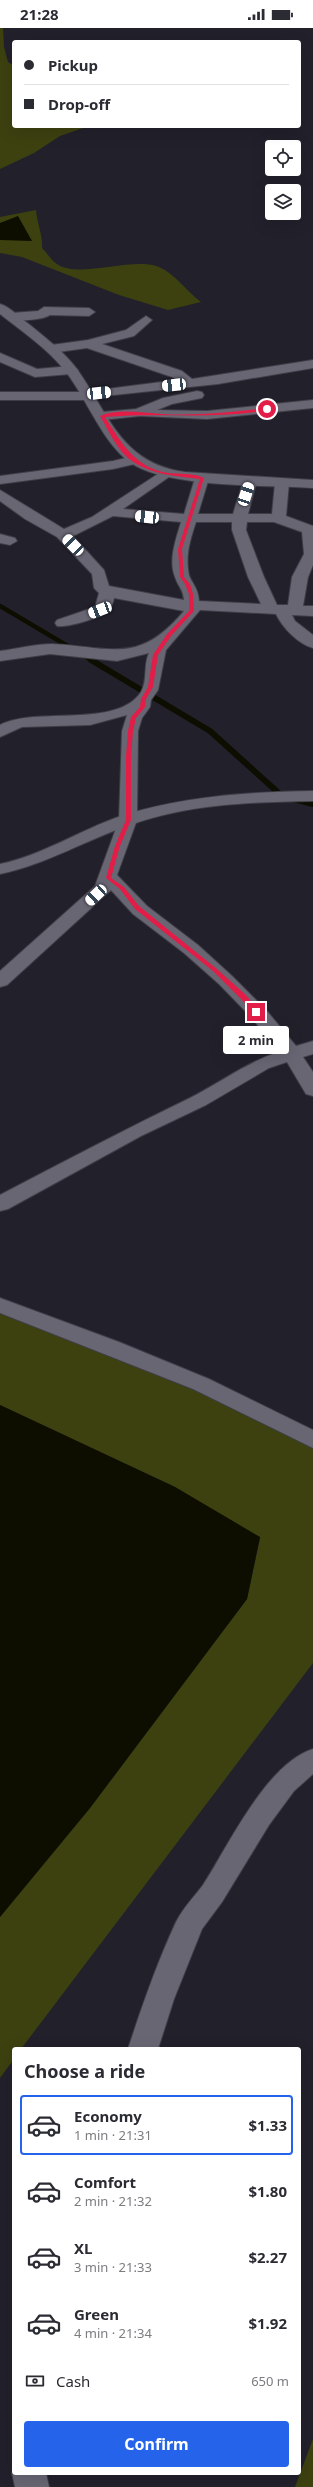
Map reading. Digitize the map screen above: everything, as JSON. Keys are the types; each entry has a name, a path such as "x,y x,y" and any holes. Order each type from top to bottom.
{"street":[{"path":"5,314 44,314 44,311 70,310 89,312"},
{"path":"5,314 51,349 71,370 123,449 134,460 164,474 202,478 313,484"},
{"path":"51,349 88,344 130,333 146,320"},
{"path":"88,344 177,374 189,383"},
{"path":"0,357 40,374 71,370"},
{"path":"0,396 88,395 189,383 313,364"},
{"path":"293,368 308,377"},
{"path":"138,413 184,397 308,377"},
{"path":"102,416 138,413 162,416 221,415 313,404"},
{"path":"0,480 113,465 134,460"},
{"path":"62,534 73,532 164,474"},
{"path":"3,727 108,716 125,711 143,699 151,687 155,655 188,616 193,605 188,584 182,577 180,549 202,478"},
{"path":"250,481 239,520 239,530 244,544 282,609 288,623 313,643"},
{"path":"276,518 280,514 282,483"},
{"path":"0,494 30,516 62,534 94,566 99,574 102,588 107,592 193,605 313,611"},
{"path":"108,511 147,517 239,520 276,518 311,531 312,554 282,609"},
{"path":"64,623 100,610 105,604 107,592"},
{"path":"0,656 50,649 117,656 134,653 155,644 165,642"},
{"path":"0,981 103,888 109,878 118,846 128,820 130,731 134,717 142,707 143,699"},
{"path":"0,869 22,865 128,820 223,801 313,796"},
{"path":"109,878 122,888 137,907 190,948 245,997 290,1054 313,1090"},
{"path":"0,1204 134,1132 199,1101 262,1064 313,1047"},
{"path":"0,1306 111,1347 202,1384 313,1440"},
{"path":"144,2047 159,1999 190,1923 212,1894 259,1817 284,1783 313,1759"},
{"path":"29,2475 32,2487"}],"green space":[{"path":"0,28 3,28 4,47 8,62 12,65 12,128 83,128 60,136 34,153 0,169"},
{"path":"36,210 42,239 42,248 57,264 66,268 78,270 132,264 156,266 174,277 201,302 168,310 119,295 22,257 0,253 0,240 32,240 5,222 0,223 0,217"},
{"path":"0,1309 313,1438 313,1663 23,2047 12,2047 12,2062 0,2078 0,1917 90,1808 247,1599 260,1538 175,1487 0,1405"},
{"path":"313,2439 313,2487 295,2487 300,2475 301,2475 301,2471"}],"shaded area":[{"path":"18,216 32,241 0,240 0,223"},
{"path":"0,1405 175,1487 260,1537 247,1599 90,1808 0,1917"}],"waterway":[{"path":"0,606 93,661"},
{"path":"91,660 210,731 282,796 313,804"}],"route":[{"path":"256,1012 250,1007 245,997 190,948 147,916 137,907 122,888 109,878 118,846 128,820 130,731 134,717 142,707 143,699 148,694 151,687 155,655 169,635 192,611 193,605 191,594 188,584 182,577 180,549 187,523 200,491 202,478 164,474 134,460 123,449 102,416 138,413 162,416 221,415 267,409"}]}
